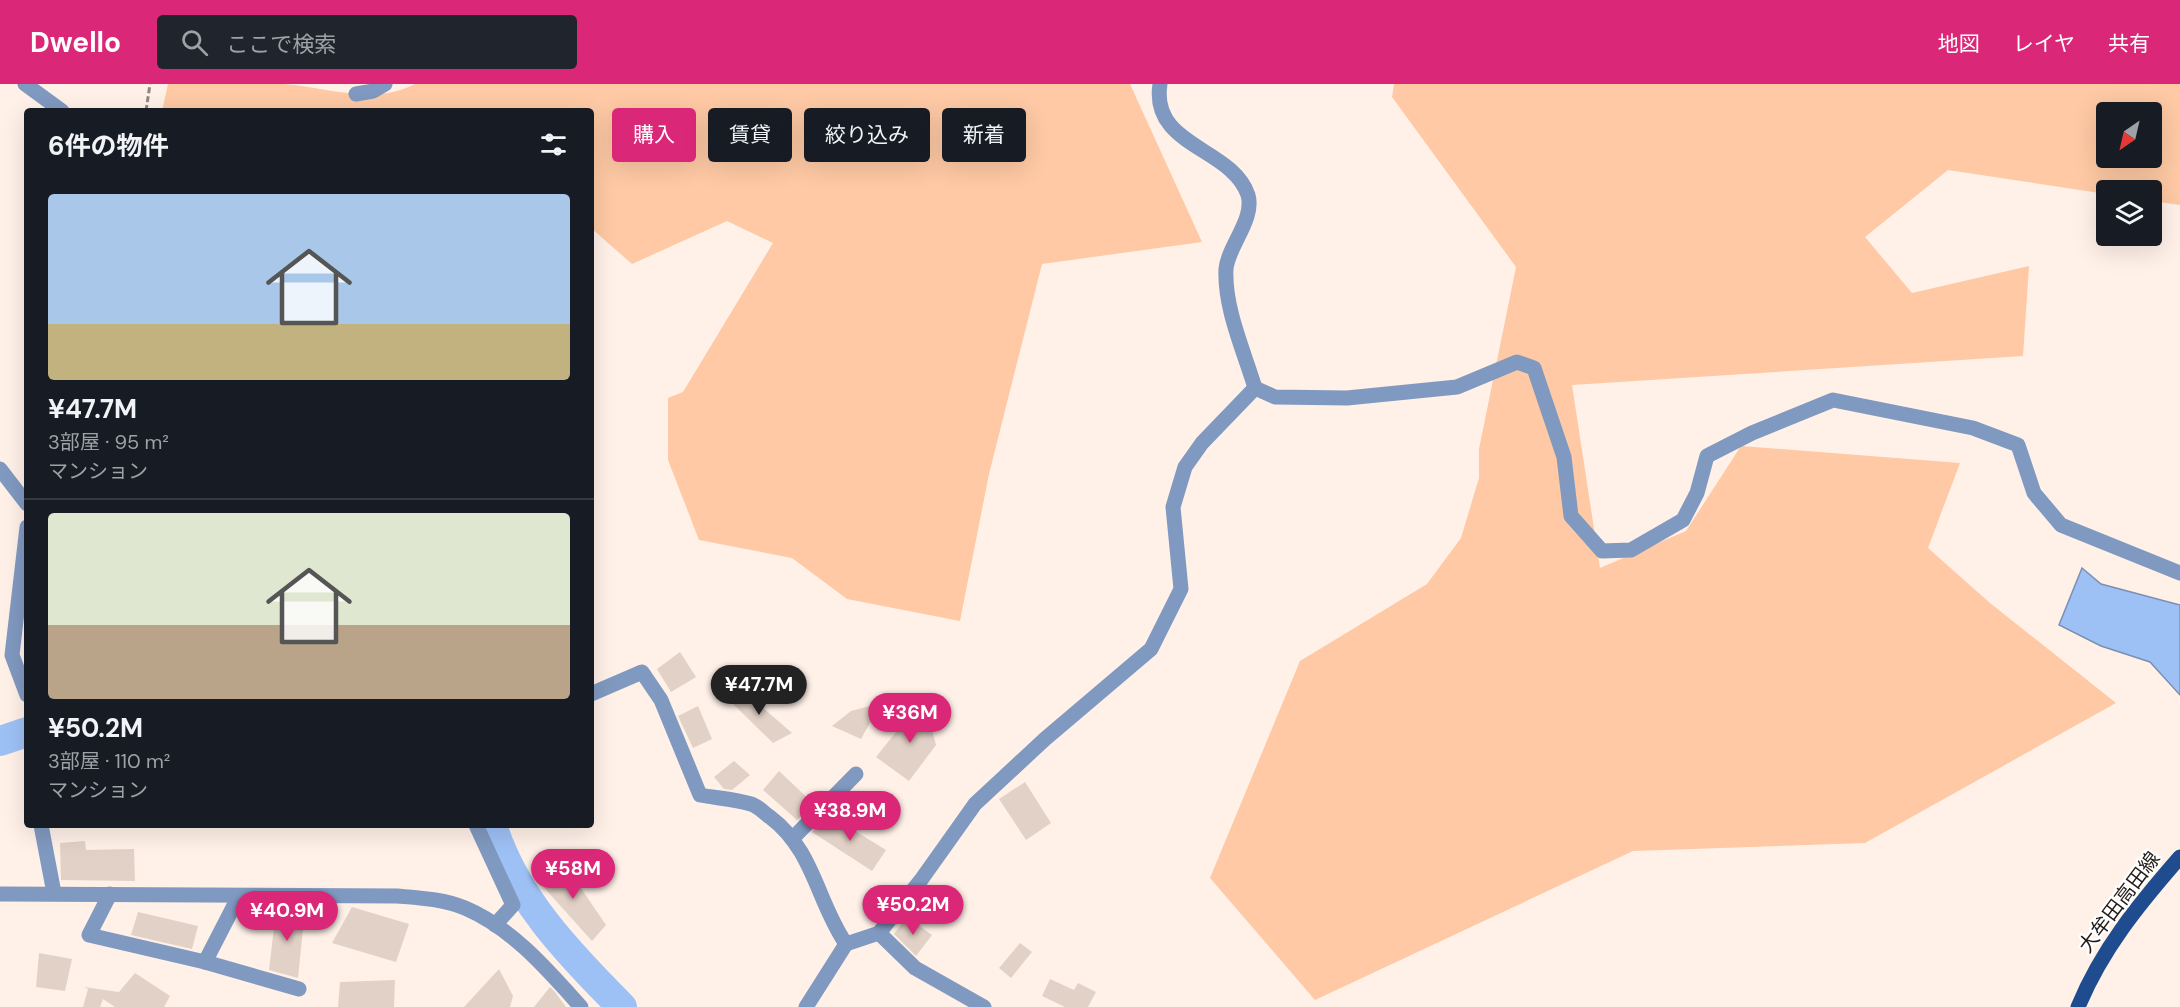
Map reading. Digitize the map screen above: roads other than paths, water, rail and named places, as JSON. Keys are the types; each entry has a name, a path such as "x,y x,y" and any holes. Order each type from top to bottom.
{"main road":[{"name":"大牟田高田線","path":"2078,1007 2092,973 2110,943 2180,857"}],"street":[{"path":"26,84 58,108"},
{"path":"356,94 385,84"},
{"path":"1160,84 1159,107 1164,118 1176,132 1232,173 1242,184 1249,198 1246,217 1226,265 1226,282 1233,316 1255,388 1275,397 1347,398 1457,387 1517,362 1534,368 1564,457 1571,516 1602,551 1631,550 1683,520 1697,493 1707,456 1752,433 1833,400 1882,408 1973,428 2018,445 2034,493 2061,525 2180,573"},
{"path":"806,1007 846,944 879,933 921,880 975,804 1045,739 1151,649 1181,589 1173,507 1185,467 1202,443 1255,388"},
{"path":"0,469 24,500"},
{"path":"24,553 12,655 24,688"},
{"path":"594,693 642,672 661,700 700,795 752,804 782,826 801,850 824,897 831,922 846,944"},
{"path":"792,839 856,774"},
{"path":"42,828 54,893"},
{"path":"477,828 513,905 495,925"},
{"path":"0,894 397,896 437,900 465,908 495,925 525,949 581,1007"},
{"path":"110,894 89,935 205,962 299,989"},
{"path":"205,962 239,896"},
{"path":"879,933 915,968 984,1007"}],"water":[{"path":"2082,568 2101,584 2180,605 2180,695 2150,662 2101,646 2059,625"}],"waterway":[{"path":"0,741 24,733"},
{"path":"493,828 502,852 529,901 564,945 622,1007"}]}
